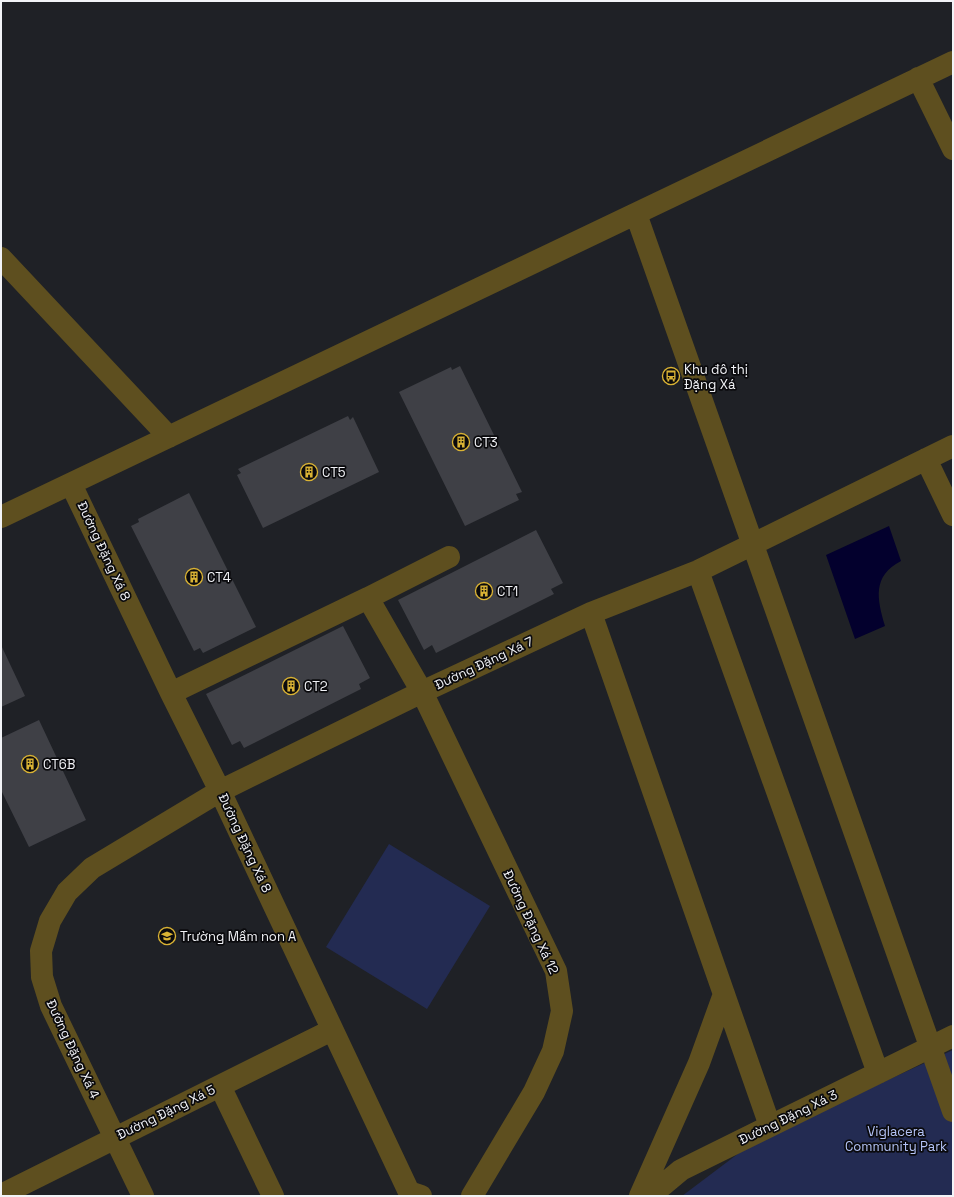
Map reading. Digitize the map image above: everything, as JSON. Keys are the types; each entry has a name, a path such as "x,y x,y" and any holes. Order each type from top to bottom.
{"street":[{"path":"1,517 953,62"},
{"path":"918,78 953,148"},
{"path":"636,214 953,1111"},
{"path":"1,258 169,437"},
{"name":"Đường Đặng Xá 7","path":"220,791 422,692 591,613 698,571 953,446"},
{"path":"926,459 953,515"},
{"name":"Đường Đặng Xá 8","path":"72,484 171,693 220,791 411,1195"},
{"path":"171,693 368,598 449,557"},
{"path":"698,571 878,1073"},
{"name":"Đường Đặng Xá 12","path":"368,598 422,692 556,971 562,1011 553,1051 534,1092 472,1196"},
{"path":"591,613 770,1126"},
{"name":"Đường Đặng Xá 4","path":"143,1196 51,1006 42,978 41,951 50,920 67,892 92,868 220,791"},
{"path":"640,1196 699,1063 724,994"},
{"name":"Đường Đặng Xá 5","path":"1,1195 332,1030"},
{"name":"Đường Đặng Xá 3","path":"650,1196 681,1170 953,1036"},
{"path":"220,1086 273,1196"}],"green space":[{"path":"389,844 490,906 427,1009 326,947"},
{"name":"Viglacera Community Park","path":"953,1050 953,1196 682,1196 755,1141"}],"shaded area":[{"path":"889,526 901,561 885,574 879,589 880,607 885,626 855,639 826,555"}],"building":[{"name":"CT3","path":"460,366 522,492 516,494 519,500 465,526 399,392 451,367 452,370"},
{"name":"CT5","path":"348,416 350,420 353,417 379,472 263,528 237,475 241,473 238,469"},
{"name":"CT4","path":"189,493 256,627 203,653 200,648 194,651 131,526 139,522 138,519"},
{"name":"CT1","path":"536,530 563,583 551,589 554,594 436,653 432,645 424,650 398,600"},
{"name":"CT2","path":"343,626 370,678 359,684 361,689 244,748 240,741 232,745 206,694"},
{"path":"1,645 25,696 1,707"},
{"name":"CT6B","path":"39,720 86,820 29,847 1,790 1,738"}],"place":[{"name":"Khu đô thị Đặng Xá","path":"671,376"},
{"name":"CT3","path":"461,442"},
{"name":"CT5","path":"309,472"},
{"name":"CT4","path":"194,577"},
{"name":"CT1","path":"484,591"},
{"name":"CT2","path":"291,686"},
{"name":"CT6B","path":"30,764"},
{"name":"Trường Mầm non A","path":"167,936"}]}
